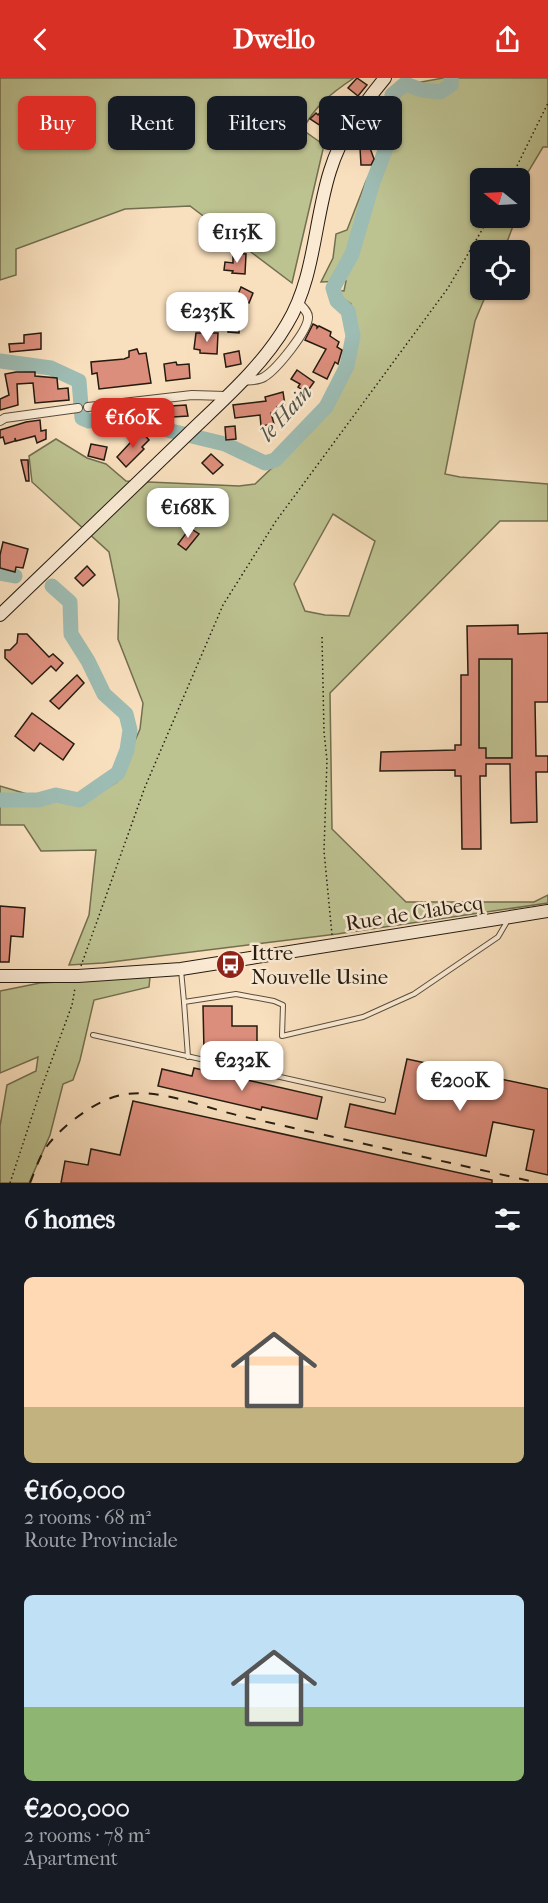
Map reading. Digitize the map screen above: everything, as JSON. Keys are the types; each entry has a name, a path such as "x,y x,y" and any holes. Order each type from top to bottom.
{"main road":[{"path":"0,615 196,427 241,382 278,339 298,302 309,269 322,203 336,154 356,116 386,78"},
{"name":"Rue de Clabecq","path":"0,976 78,976 181,969 548,911"}],"street":[{"path":"88,407 192,395 226,396"},
{"path":"0,421 5,418 78,408"}],"lane":[{"path":"184,1002 236,994 274,1001 283,1005 282,1036 363,1017 414,994 498,938 510,917"},
{"path":"181,969 188,1057"},
{"path":"93,1035 383,1101"}],"path":[{"path":"516,168 548,103"},
{"path":"10,1183 72,1005 78,976 145,787 223,605 276,521 448,288 483,228"},
{"path":"322,637 324,732 327,760 324,851 333,946"}],"green space":[{"path":"0,78 354,78 330,96 319,96 319,106 307,122 307,96 207,96 207,150 307,150 307,133 319,141 319,150 323,150 292,283 190,206 125,209 16,249 16,275 0,280"},
{"path":"443,78 548,78 548,147 543,147 530,169 470,168 470,228 512,228 508,240 470,240 470,300 484,300 475,321 445,474 548,484 548,521 500,521 330,693 332,829 406,902 534,902 548,895 548,903 337,934 103,963 69,965 89,915 96,850 41,851 24,825 0,825 0,786 27,794 40,805 50,799 74,803 91,798 117,782 140,729 143,703 118,639 119,600 109,552 32,482 29,456 56,439 87,458 106,464 126,481 239,486 255,484 314,428 357,343 351,304 331,290 344,291 346,281 321,282 333,258 336,234 347,230 366,181 382,150 402,150 402,96 393,96 405,85","holes":["333,514 375,541 349,616 305,611 294,584"]},
{"path":"479,659 512,659 512,758 486,758 479,748"},
{"path":"150,977 149,987 94,1000 73,1080 63,1084 50,1135 29,1183 0,1183 0,1126 7,1085 36,1071 38,1057 0,1073 0,991 40,983"}],"building":[{"path":"357,78 367,85 358,96 348,88"},
{"path":"316,113 319,125 310,119"},
{"path":"360,150 371,150 374,159 371,165 361,165"},
{"path":"233,253 246,254 245,274 224,270 225,262 233,263"},
{"path":"241,287 253,293 249,303 237,297"},
{"path":"230,318 240,320 239,333 228,332"},
{"path":"313,324 317,328 319,326 331,332 330,336 339,342 337,347 342,350 338,364 335,362 327,379 313,372 326,349 305,340"},
{"path":"41,333 41,349 10,352 9,344 24,343 24,335"},
{"path":"196,333 218,333 217,354 200,353 200,350 194,349"},
{"path":"137,349 139,354 146,353 151,383 99,389 97,373 92,374 91,362 124,359 129,357 129,351"},
{"path":"239,351 241,364 226,367 224,354"},
{"path":"176,362 177,365 189,364 190,378 166,381 164,364"},
{"path":"297,370 314,382 309,389 306,387 304,391 298,387 300,384 291,379"},
{"path":"35,372 35,376 57,378 58,389 68,388 69,400 35,403 33,383 17,384 18,405 0,410 0,399 9,395 5,374"},
{"path":"283,392 285,405 277,407 278,412 271,413 274,424 261,426 260,415 235,418 233,405 266,401 265,397"},
{"path":"186,405 188,416 173,417 171,406"},
{"path":"40,420 41,431 46,430 46,439 37,443 35,436 16,441 15,438 15,441 5,444 3,437 0,438 0,430"},
{"path":"235,426 236,439 226,440 225,427"},
{"path":"141,431 149,440 142,447 144,449 126,467 117,457"},
{"path":"91,444 107,447 104,460 88,456"},
{"path":"211,454 223,465 213,474 202,463"},
{"path":"21,460 28,460 29,481 26,481"},
{"path":"190,528 199,534 186,550 178,544"},
{"path":"3,542 28,549 23,568 16,567 15,572 0,568"},
{"path":"87,566 95,575 83,586 75,578"},
{"path":"518,625 518,634 548,633 548,702 535,702 536,756 548,756 548,772 536,772 537,822 511,823 510,764 486,764 486,776 480,776 481,849 462,849 461,776 455,776 455,770 380,771 381,752 455,750 455,745 461,745 461,675 468,675 467,626","holes":["479,659 512,659 512,758 486,758 486,748 479,748"]},
{"path":"18,634 27,634 49,657 53,654 63,663 56,671 51,666 32,684 5,658 5,650 10,650 17,643"},
{"path":"77,675 84,683 59,709 50,701"},
{"path":"32,713 74,744 63,760 40,743 34,751 15,736"},
{"path":"0,906 25,908 23,937 11,936 9,962 0,962"},
{"path":"203,1006 232,1006 232,1026 257,1026 257,1051 204,1052"},
{"path":"407,1059 548,1089 548,1175 526,1170 534,1130 493,1122 486,1156 345,1127 350,1104 395,1114"},
{"path":"194,1068 322,1097 317,1119 262,1107 261,1110 158,1086 162,1069 192,1076"},
{"path":"133,1101 492,1180 492,1183 61,1183 65,1161 88,1165 91,1149 120,1155"}],"waterway":[{"name":"le Hain","path":"0,361 51,368 79,381 82,418 89,421 121,418 144,421 171,431 225,444 265,463 275,460 326,407 347,366 353,336 348,311 337,301 333,288 352,254 373,182 388,143 392,95 405,84 422,90 440,92 451,85 451,78"},
{"name":"le Hain","path":"0,573 15,576"},
{"name":"le Hain","path":"0,800 38,800 56,795 79,800 118,773 127,750 130,730 126,714 104,694 88,661 71,634 70,602 52,586"}],"railway":[{"path":"30,1183 39,1159 47,1146 70,1122 101,1102 136,1093 166,1096 241,1116 538,1183"}],"place":[{"name":"Ittre Nouvelle Usine","path":"230,965"}]}
